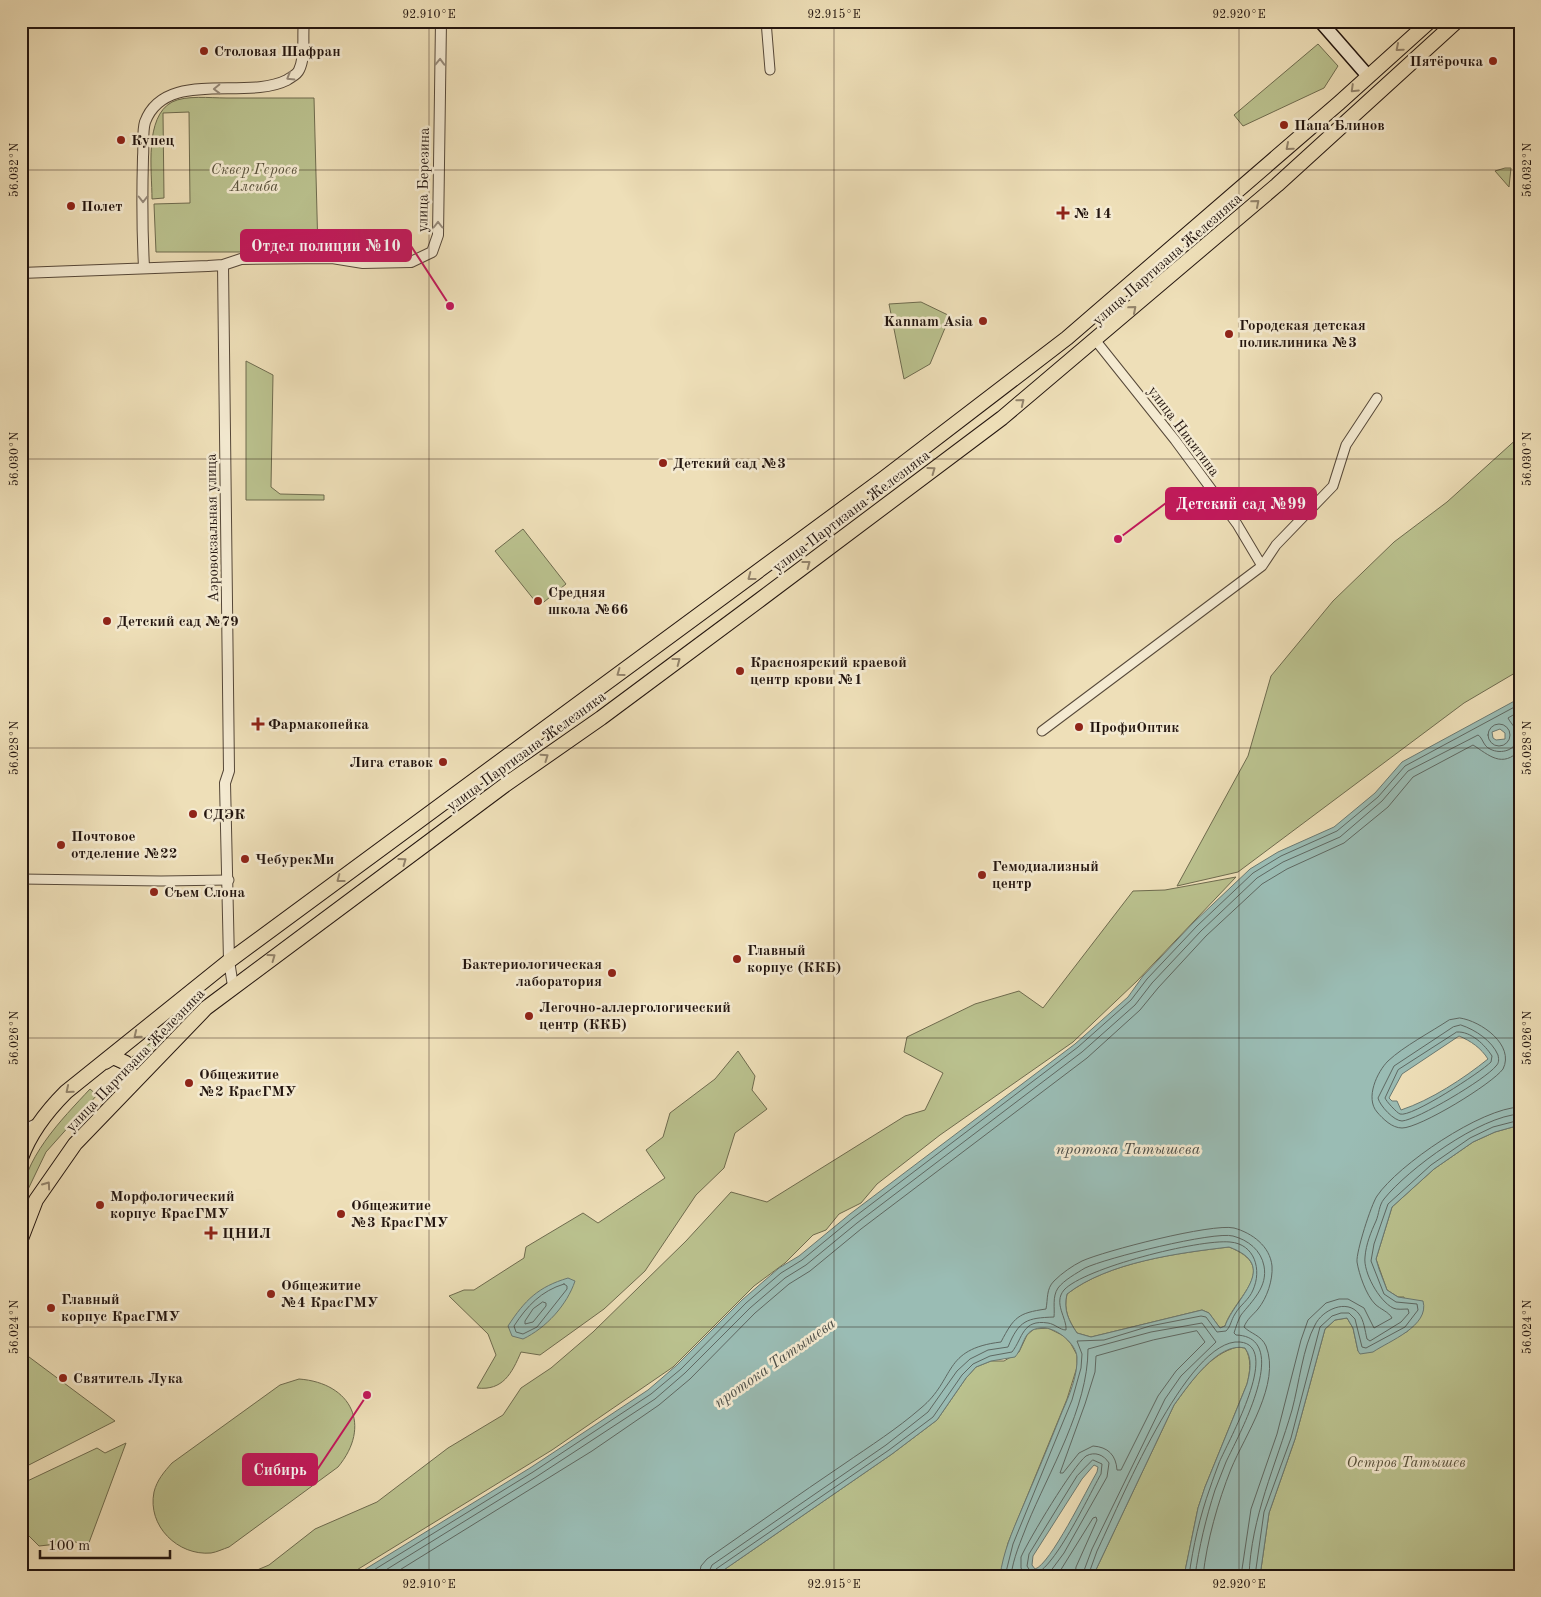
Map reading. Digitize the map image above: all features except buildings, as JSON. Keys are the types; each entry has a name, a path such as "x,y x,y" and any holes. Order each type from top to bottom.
{"main road":[{"path":"1320,21 1368,76 1385,86"},
{"name":"улица Партизана Железняка","path":"21,1158 27,1142 50,1107 66,1092 229,961 435,810 490,766 697,617 986,401 1067,338 1339,103 1430,21"},
{"name":"улица Партизана Железняка","path":"21,1239 36,1200 81,1138 206,1008 505,785 601,718 1002,418 1096,341 1277,186 1457,21"},
{"path":"986,401 987,411 994,417 1002,418"},
{"path":"938,437 951,439 955,454"},
{"path":"490,766 505,785"},
{"path":"102,1063 113,1057 126,1063 131,1075 124,1093"}],"street":[{"path":"144,267 142,223 145,123 152,111 160,101 172,94 185,90 266,88 292,77 298,72 302,60 304,21"},
{"name":"улица Березина","path":"21,273 223,265 241,258 332,258 363,263 411,262 432,252 438,235 441,21"},
{"path":"766,21 770,70"},
{"name":"Аэровокзальная улица","path":"223,265 229,771 225,783 229,880 229,961"},
{"name":"улица Никитина","path":"1096,341 1237,524 1262,566"},
{"path":"1042,731 1262,566 1276,545 1333,486 1346,445 1377,398"},
{"path":"21,879 161,882 229,880"},
{"path":"229,961 233,986"},
{"path":"21,1131 42,1121"}],"green space":[{"path":"1318,44 1338,66 1324,88 1243,126 1234,115"},
{"name":"Сквер Героев Алсиба","path":"184,98 314,98 318,252 156,252 154,204 190,203 189,112 163,113 164,198 152,199 151,160 153,132 157,120 163,109 172,102"},
{"path":"1511,168 1509,187 1495,171"},
{"path":"921,302 950,316 930,364 904,379 889,304"},
{"path":"246,361 273,375 271,487 280,494 324,495 324,500 246,500"},
{"path":"1520,436 1520,670 1464,703 1238,872 1177,886 1248,756 1271,676 1333,601 1394,542 1447,502"},
{"path":"523,529 566,584 539,606 495,551"},
{"path":"1236,877 1137,981 1073,1042 940,1135 877,1184 861,1203 839,1214 826,1230 813,1235 785,1263 754,1286 673,1367 552,1450 347,1576 243,1576 269,1565 315,1529 377,1502 448,1448 503,1415 521,1388 551,1368 593,1332 686,1241 731,1192 767,1202 905,1116 925,1110 943,1073 904,1052 907,1037 975,1004 1019,991 1043,1008 1133,891 1165,890"},
{"path":"179,1021 138,1064 132,1057"},
{"path":"738,1051 755,1076 752,1090 767,1109 735,1133 724,1168 696,1195 645,1271 604,1309 540,1355 521,1352 510,1373 500,1383 494,1387 477,1388 496,1355 488,1334 449,1296 464,1290 474,1290 524,1258 526,1247 583,1213 598,1223 665,1178 646,1150 663,1137 670,1113 715,1079"},
{"path":"90,1089 97,1095 46,1152 21,1204 23,1188 35,1156 67,1113"},
{"name":"Остров Татышев","path":"1520,1125 1520,1576 1260,1576 1269,1513 1295,1439 1325,1329 1335,1320 1347,1318 1353,1328 1358,1351 1391,1340 1408,1331 1404,1297 1398,1297 1387,1290 1376,1259 1392,1207 1434,1169 1473,1142 1495,1132"},
{"path":"1229,1247 1244,1255 1252,1264 1253,1274 1250,1284 1225,1326 1220,1328 1209,1313 1202,1310 1091,1337 1077,1333 1069,1320 1066,1310 1067,1294 1102,1274 1166,1256"},
{"path":"1048,1328 1064,1336 1071,1344 1077,1355 1077,1367 1067,1399 1008,1543 1000,1576 715,1576 892,1454 937,1420 966,1378 976,1367 991,1361 1004,1361 1019,1352 1027,1335 1034,1329"},
{"path":"1238,1347 1245,1348 1250,1361 1247,1384 1198,1508 1184,1576 1093,1576 1174,1405 1210,1362 1228,1350"},
{"path":"21,1351 115,1421 21,1469"},
{"path":"299,1379 317,1382 332,1389 344,1398 351,1409 355,1422 354,1437 348,1452 338,1467 229,1547 211,1553 199,1553 187,1550 177,1544 160,1527 155,1516 153,1505 154,1492 164,1473 172,1463 280,1385"},
{"path":"126,1443 87,1548 76,1542 39,1546 21,1528 21,1484 97,1448 105,1453"}],"water":[{"name":"протока Татышева","path":"1520,698 1520,1125 1495,1132 1473,1142 1434,1169 1392,1207 1376,1259 1379,1269 1387,1290 1398,1297 1423,1301 1424,1310 1420,1318 1407,1332 1373,1352 1360,1354 1353,1328 1347,1318 1335,1320 1325,1329 1295,1439 1269,1513 1260,1576 1184,1576 1198,1508 1247,1384 1250,1366 1248,1352 1245,1348 1235,1348 1224,1351 1214,1358 1195,1377 1174,1405 1093,1576 1000,1576 1003,1559 1011,1535 1067,1399 1076,1371 1076,1352 1070,1342 1055,1331 1038,1328 1028,1333 1015,1357 991,1361 976,1367 966,1378 937,1420 892,1454 715,1576 354,1576 530,1468 648,1390 677,1365 742,1300 779,1268 799,1256 850,1214 1075,1044 1128,997 1143,976 1193,923 1250,869 1278,852 1334,827 1375,793 1402,762","holes":["1500,729 1505,733 1505,739 1496,740 1493,738 1492,732","1459,1036 1475,1045 1488,1059 1468,1074 1424,1101 1401,1110 1397,1101 1392,1101 1389,1098 1402,1074","1229,1247 1244,1255 1252,1263 1253,1273 1250,1283 1225,1326 1220,1328 1209,1313 1202,1310 1091,1337 1077,1333 1066,1310 1066,1300 1067,1294 1084,1283 1103,1274 1145,1261","1094,1465 1098,1467 1059,1541 1050,1555 1035,1569 1032,1565 1033,1556 1082,1479"]},
{"path":"568,1278 575,1281 567,1299 555,1315 540,1329 523,1339 512,1336 508,1326 520,1309 540,1290"}],"place":[{"name":"Столовая Шафран","path":"204,51"},
{"name":"Пятёрочка","path":"1493,61"},
{"name":"Папа Блинов","path":"1284,125"},
{"name":"Купец","path":"121,140"},
{"name":"Полет","path":"71,206"},
{"name":"№ 14","path":"1063,213"},
{"name":"Отдел полиции №10","path":"450,306"},
{"name":"Kannam Asia","path":"983,321"},
{"name":"Городская детская поликлиника №3","path":"1229,334"},
{"name":"Детский сад №3","path":"663,463"},
{"name":"Детский сад №99","path":"1118,539"},
{"name":"Средняя школа №66","path":"538,601"},
{"name":"Детский сад №79","path":"107,621"},
{"name":"Красноярский краевой центр крови №1","path":"740,671"},
{"name":"Фармакопейка","path":"258,724"},
{"name":"ПрофиОптик","path":"1079,727"},
{"name":"Лига ставок","path":"443,762"},
{"name":"СДЭК","path":"193,814"},
{"name":"Почтовое отделение №22","path":"61,845"},
{"name":"ЧебурекМи","path":"245,859"},
{"name":"Гемодиализный центр","path":"982,875"},
{"name":"Съем Слона","path":"154,892"},
{"name":"Главный корпус (ККБ)","path":"737,959"},
{"name":"Бактериологическая лаборатория","path":"612,973"},
{"name":"Легочно-аллергологический центр (ККБ)","path":"529,1016"},
{"name":"Общежитие №2 КрасГМУ","path":"189,1083"},
{"name":"Морфологический корпус КрасГМУ","path":"100,1205"},
{"name":"Общежитие №3 КрасГМУ","path":"341,1214"},
{"name":"ЦНИЛ","path":"211,1233"},
{"name":"Общежитие №4 КрасГМУ","path":"271,1294"},
{"name":"Главный корпус КрасГМУ","path":"51,1308"},
{"name":"Святитель Лука","path":"63,1378"},
{"name":"Сибирь","path":"367,1395"}]}
